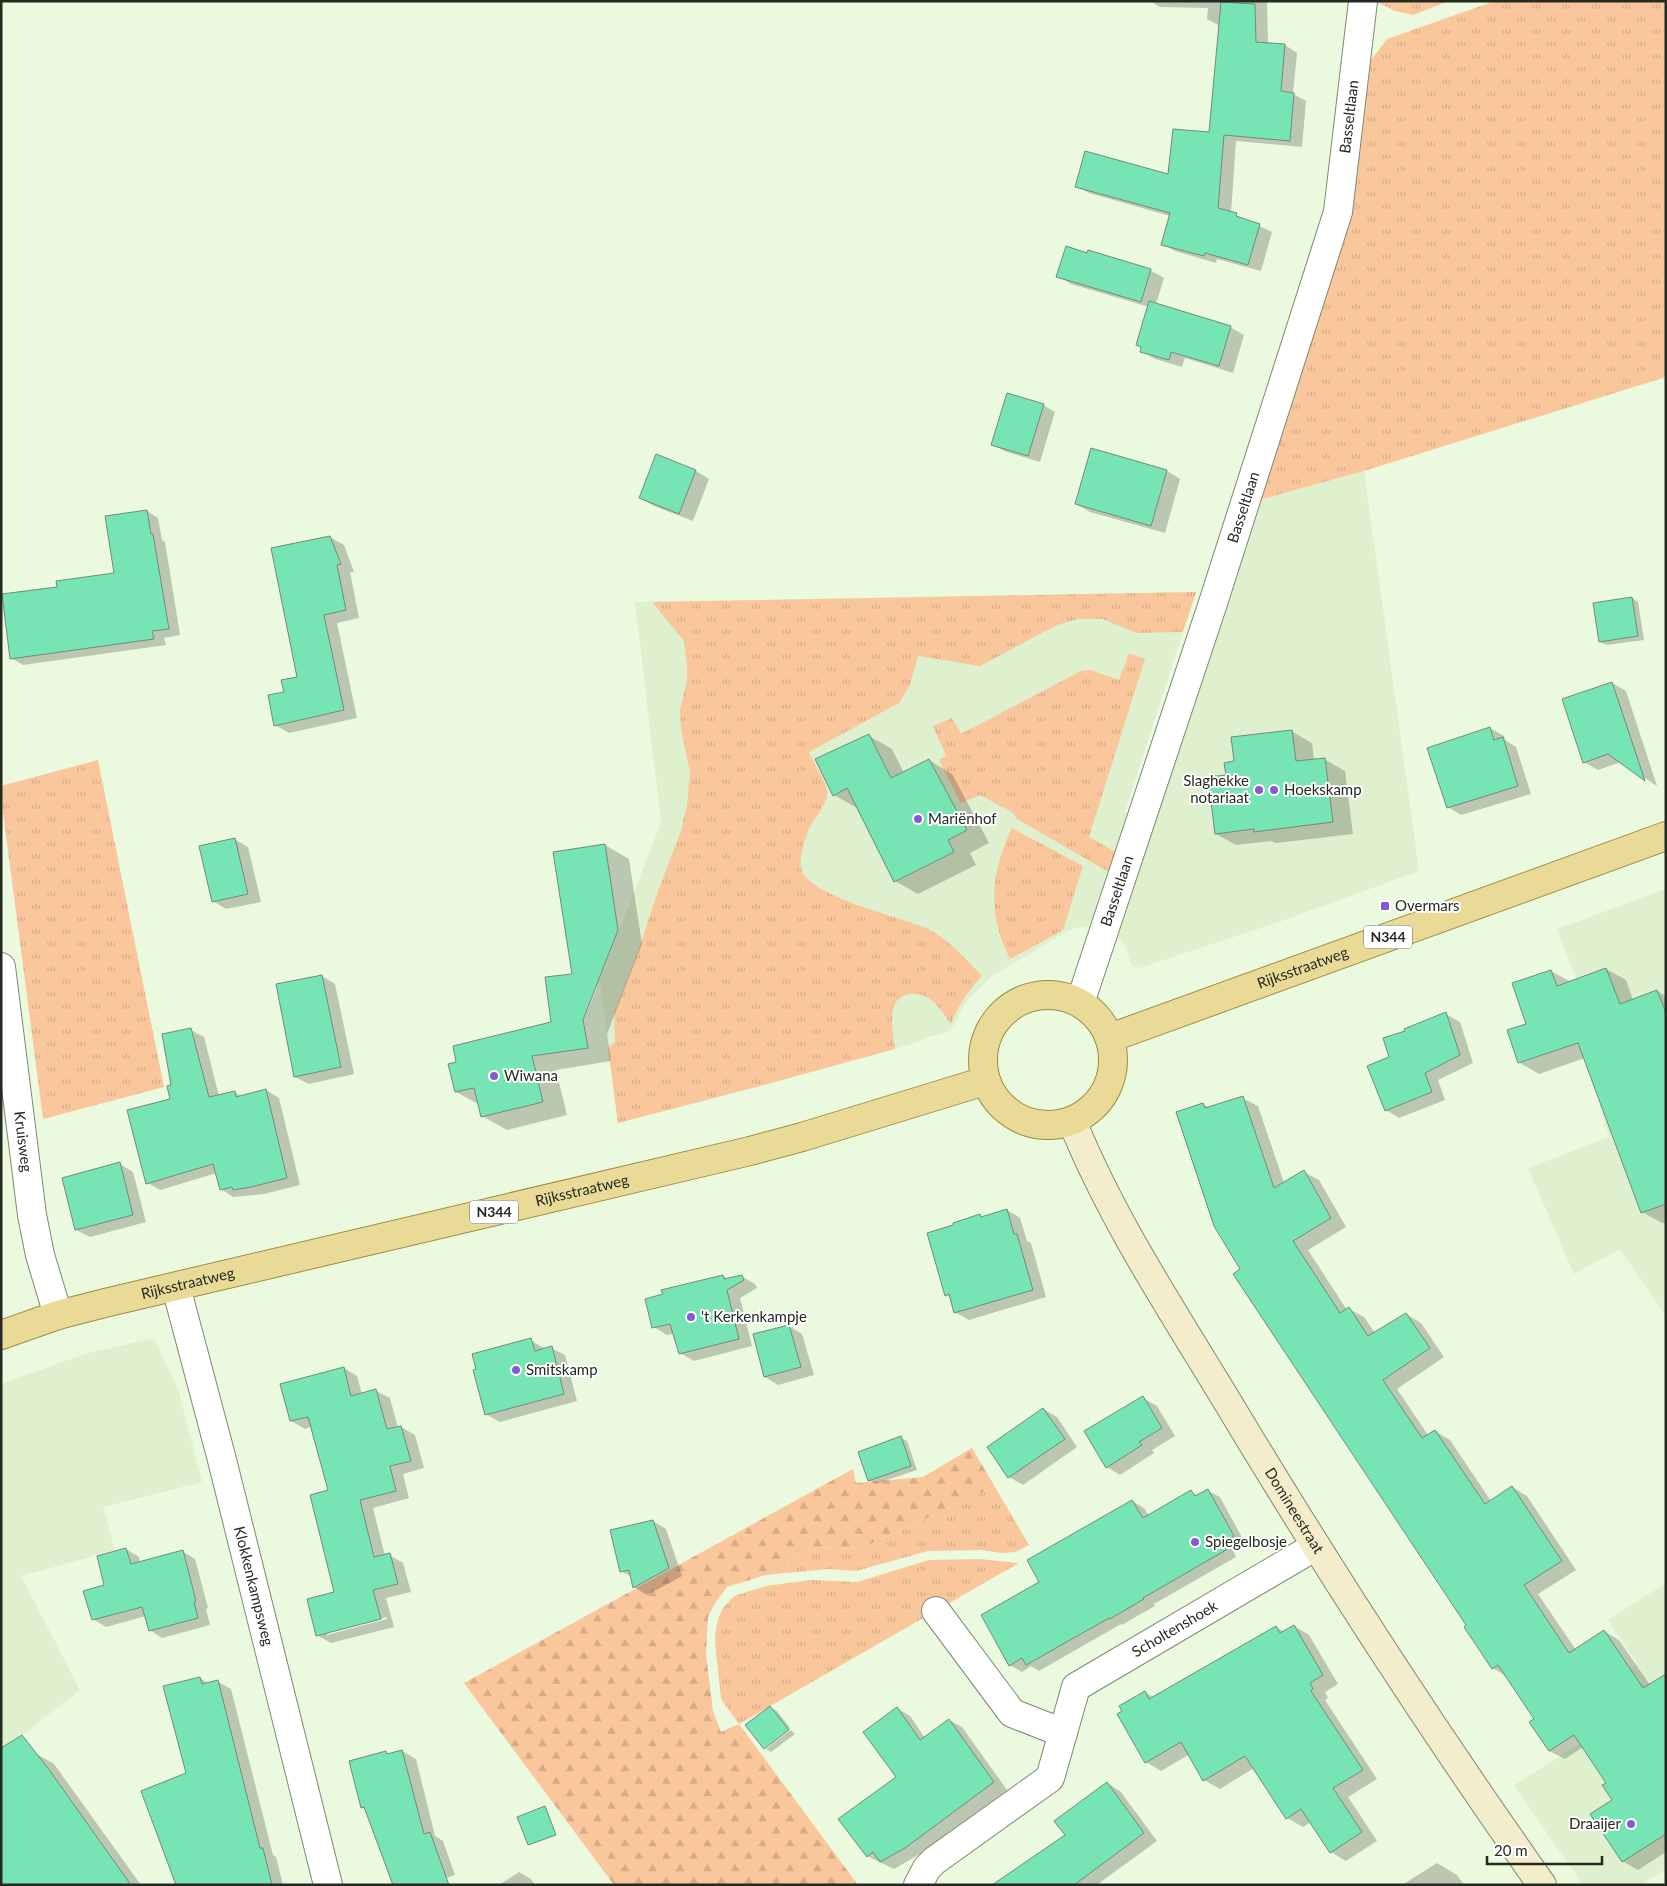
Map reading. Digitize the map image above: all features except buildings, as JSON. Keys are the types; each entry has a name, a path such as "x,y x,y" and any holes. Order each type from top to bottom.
{"main road":[{"name":"Rijksstraatweg","path":"1110,1038 1666,836"},
{"path":"1050,994 1080,1003 1098,1017 1110,1038 1113,1062 1112,1075 1108,1086 1093,1107 1072,1121 1055,1125 1037,1125 1020,1120 999,1104 985,1081 982,1066 983,1050 987,1035 994,1021 1005,1009 1019,1001 1034,996 1050,994"},
{"name":"Rijksstraatweg","path":"1,1335 58,1315 802,1137 985,1081"},
{"name":"Domineestraat","path":"1072,1121 1113,1206 1149,1272 1316,1546 1450,1751 1542,1885"}],"street":[{"name":"Basseltlaan","path":"1080,1003 1213,604 1338,212 1363,1"},
{"name":"Kruisweg","path":"1,967 32,1216 40,1255 58,1315"},
{"name":"Klokkenkampsweg","path":"176,1287 221,1456 328,1885"},
{"name":"Scholtenshoek","path":"918,1885 927,1868 934,1861 1050,1778 1076,1687 1316,1546"},
{"path":"936,1611 1012,1713 1063,1733"}],"shaded area":[{"path":"1364,471 1419,871 1276,923 1140,968 1132,966 1124,944 1116,935 1256,501"},
{"path":"1196,592 1125,812 1134,816 1097,930 1083,926 1069,930 991,977 970,997 961,1010 955,1025 945,1033 760,1086 618,1123 600,981 661,822 635,602"},
{"path":"1666,889 1666,1316 1620,1249 1574,1274 1528,1168 1609,1137 1599,1104 1621,1095 1557,929"},
{"path":"154,1338 179,1392 202,1482 103,1507 115,1550 21,1576 80,1690 1,1752 1,1384 85,1354"},
{"path":"1666,1583 1666,1869 1641,1885 1583,1885 1514,1785 1596,1733 1606,1685 1637,1664 1608,1620"}],"green space":[{"path":"1375,1 1449,1 1413,15 1395,11"},
{"path":"1495,1 1666,1 1666,377 1364,471 1256,501 1346,227 1356,173 1371,60 1387,39"},
{"path":"1196,592 1183,632 1137,633 1102,619 1078,619 1057,625 980,666 918,656 910,685 899,703 809,752 824,781 827,795 824,805 806,836 801,868 807,878 819,888 936,933 957,950 982,976 964,998 951,1024 931,1000 916,994 905,995 897,1001 892,1016 895,1049 618,1123 608,1048 615,1042 614,1013 681,831 687,805 690,773 681,728 680,710 687,681 684,641 652,602"},
{"path":"1129,653 1145,659 1089,837 1121,855 1114,875 1017,819 1012,812 980,795 961,803 939,760 946,756 933,726 952,718 961,734 1081,671 1091,670 1119,680"},
{"path":"98,760 164,1087 43,1119 1,786"},
{"path":"1012,828 1083,866 1063,930 1010,959 998,926 994,894 999,861"},
{"path":"972,1448 995,1487 866,1546 852,1549 820,1547 796,1553 789,1561 785,1573 766,1575 727,1587 715,1603 708,1617 706,1654 713,1711 721,1732 739,1724 858,1885 614,1885 464,1683 853,1469 856,1483 923,1477"},
{"path":"995,1487 1029,1545 1015,1552 1001,1553 981,1550 928,1551 856,1571 830,1569 785,1573 789,1561 796,1553 820,1547 852,1549 866,1546"},
{"path":"980,1559 1019,1563 739,1724 721,1699 715,1636 718,1619 723,1608 734,1596 766,1586 811,1580 857,1582 929,1560"}],"place":[{"name":"Slaghekke notariaat","path":"1259,790"},
{"name":"Hoekskamp","path":"1274,790"},
{"name":"Mariënhof","path":"918,819"},
{"name":"Overmars","path":"1385,906"},
{"name":"Wiwana","path":"494,1076"},
{"name":"'t Kerkenkampje","path":"691,1317"},
{"name":"Smitskamp","path":"516,1370"},
{"name":"Spiegelbosje","path":"1195,1542"},
{"name":"Draaijer","path":"1631,1824"}]}
